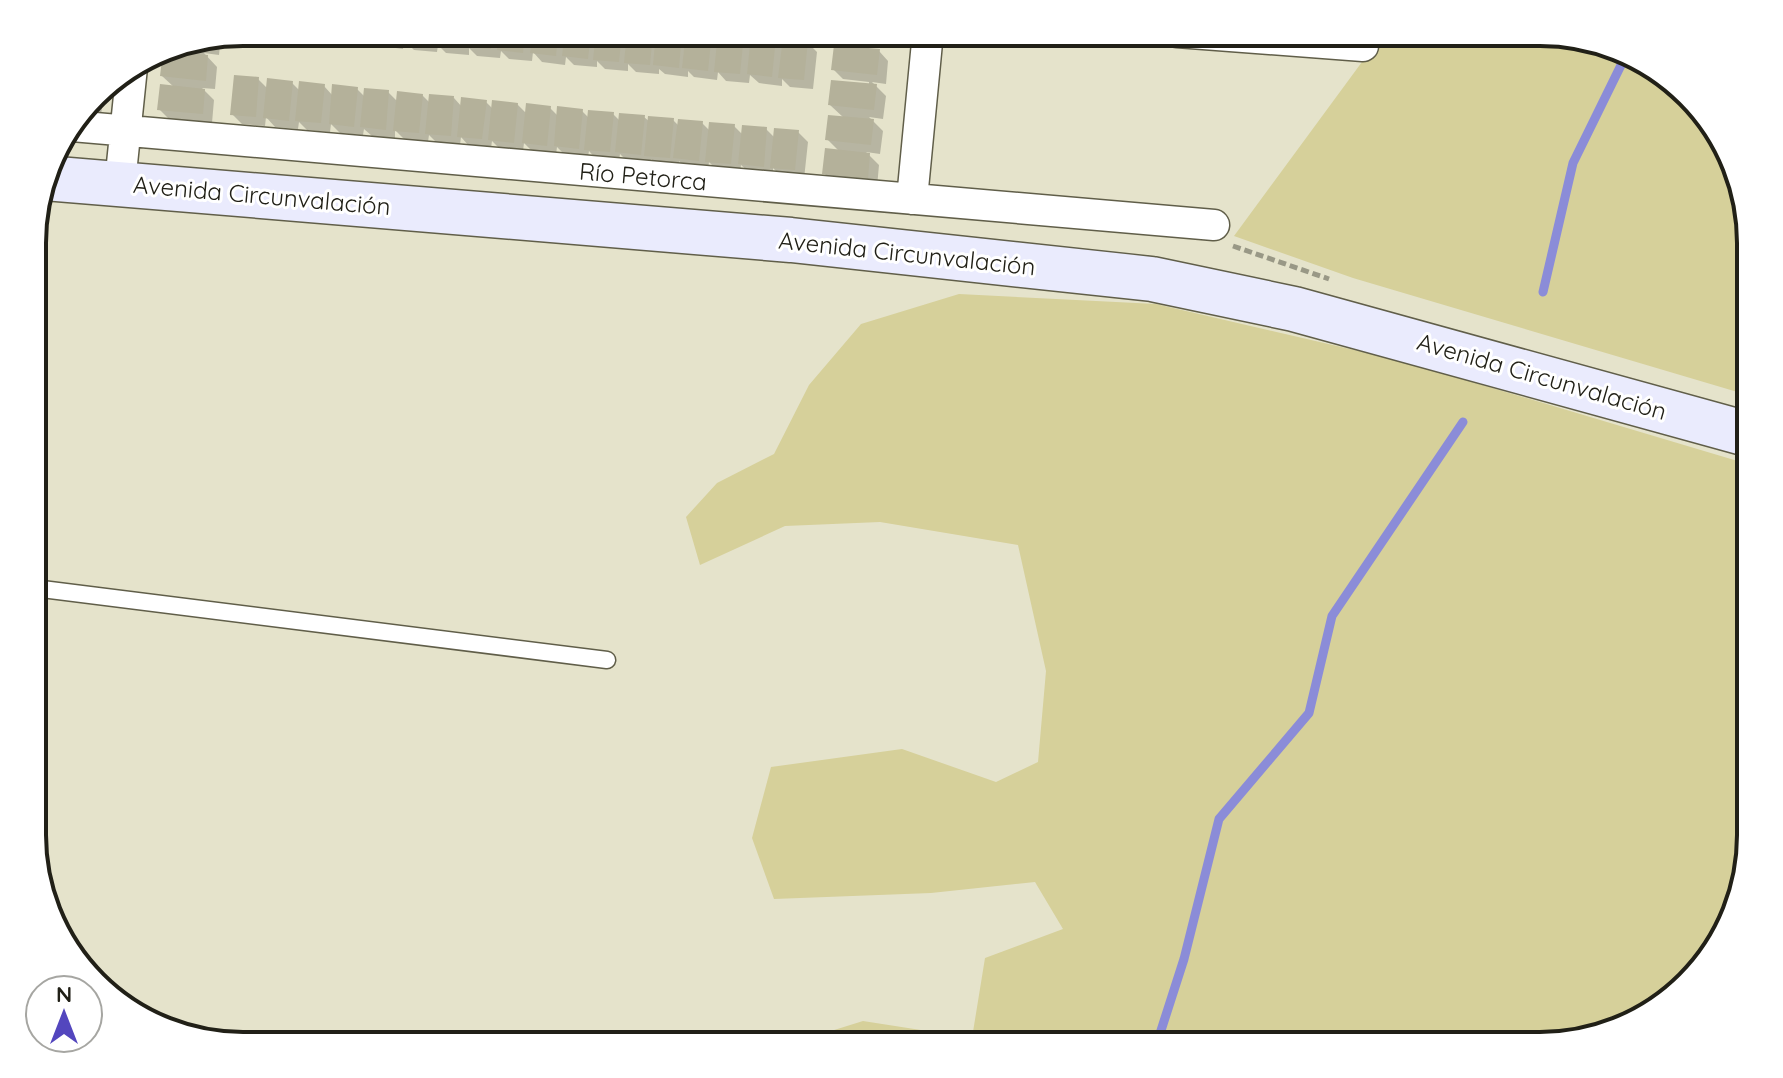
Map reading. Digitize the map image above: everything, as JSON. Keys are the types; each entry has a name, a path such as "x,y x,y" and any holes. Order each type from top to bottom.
{"main road":[{"name":"Avenida Circunvalación","path":"57,179 791,240 1152,279 1309,312 1737,431"}],"street":[{"path":"912,199 927,46"},
{"path":"120,183 130,82"},
{"name":"Río Petorca","path":"84,127 1214,225"}],"lane":[{"path":"46,590 607,660"}],"shaded area":[{"path":"1374,46 1540,46 1591,53 1638,72 1660,87 1696,123 1717,156 1727,180 1737,230 1737,392 1353,278 1234,236"},
{"path":"959,294 1156,304 1402,361 1737,461 1737,848 1722,910 1696,955 1660,991 1638,1006 1591,1025 1553,1032 973,1032 985,958 1063,929 1035,882 931,893 774,899 752,838 771,767 902,749 996,782 1038,762 1046,671 1018,545 880,522 785,526 700,565 686,517 717,483 774,454 809,385 861,324"},
{"path":"863,1021 934,1032 828,1032"}],"building":[{"path":"466,46 491,46 491,49"},
{"path":"497,46 524,46 523,53 497,50"},
{"path":"531,46 557,46 556,56 530,53"},
{"path":"563,46 589,46 588,59 562,56"},
{"path":"594,46 621,46 619,62 593,60"},
{"path":"626,46 652,46 650,65 624,63"},
{"path":"655,46 681,46 679,68 653,65"},
{"path":"684,46 711,46 708,71 682,68"},
{"path":"717,46 743,46 740,74 714,72"},
{"path":"750,46 775,46 772,77 747,74"},
{"path":"782,46 807,46 804,80 778,78"},
{"path":"834,46 880,49 877,75 831,70"},
{"path":"191,53 208,55 206,81 160,76 161,64"},
{"path":"234,75 259,77 256,117 230,115"},
{"path":"267,78 293,81 289,121 263,118"},
{"path":"831,80 877,84 874,110 828,105"},
{"path":"299,81 325,84 321,123 295,121"},
{"path":"160,84 205,89 203,114 157,110"},
{"path":"332,84 358,87 354,127 329,124"},
{"path":"364,88 389,90 386,130 360,127"},
{"path":"397,91 423,94 419,133 393,131"},
{"path":"429,94 454,96 451,136 425,134"},
{"path":"461,97 487,100 482,139 457,137"},
{"path":"492,100 518,103 514,143 488,140"},
{"path":"526,103 551,106 547,146 522,143"},
{"path":"557,106 583,109 579,149 554,146"},
{"path":"588,110 614,112 610,152 584,150"},
{"path":"619,113 645,115 641,155 615,152"},
{"path":"828,115 874,119 871,145 825,140"},
{"path":"648,116 674,118 670,158 644,156"},
{"path":"678,119 703,121 699,161 673,158"},
{"path":"709,122 735,124 731,164 705,162"},
{"path":"742,125 767,127 764,167 738,164"},
{"path":"774,128 799,130 795,170 770,168"},
{"path":"825,148 870,153 868,179 822,174"}],"waterway":[{"path":"1543,292 1573,163 1622,64"},
{"path":"1161,1032 1184,959 1219,819 1309,713 1332,616 1463,422"}]}
